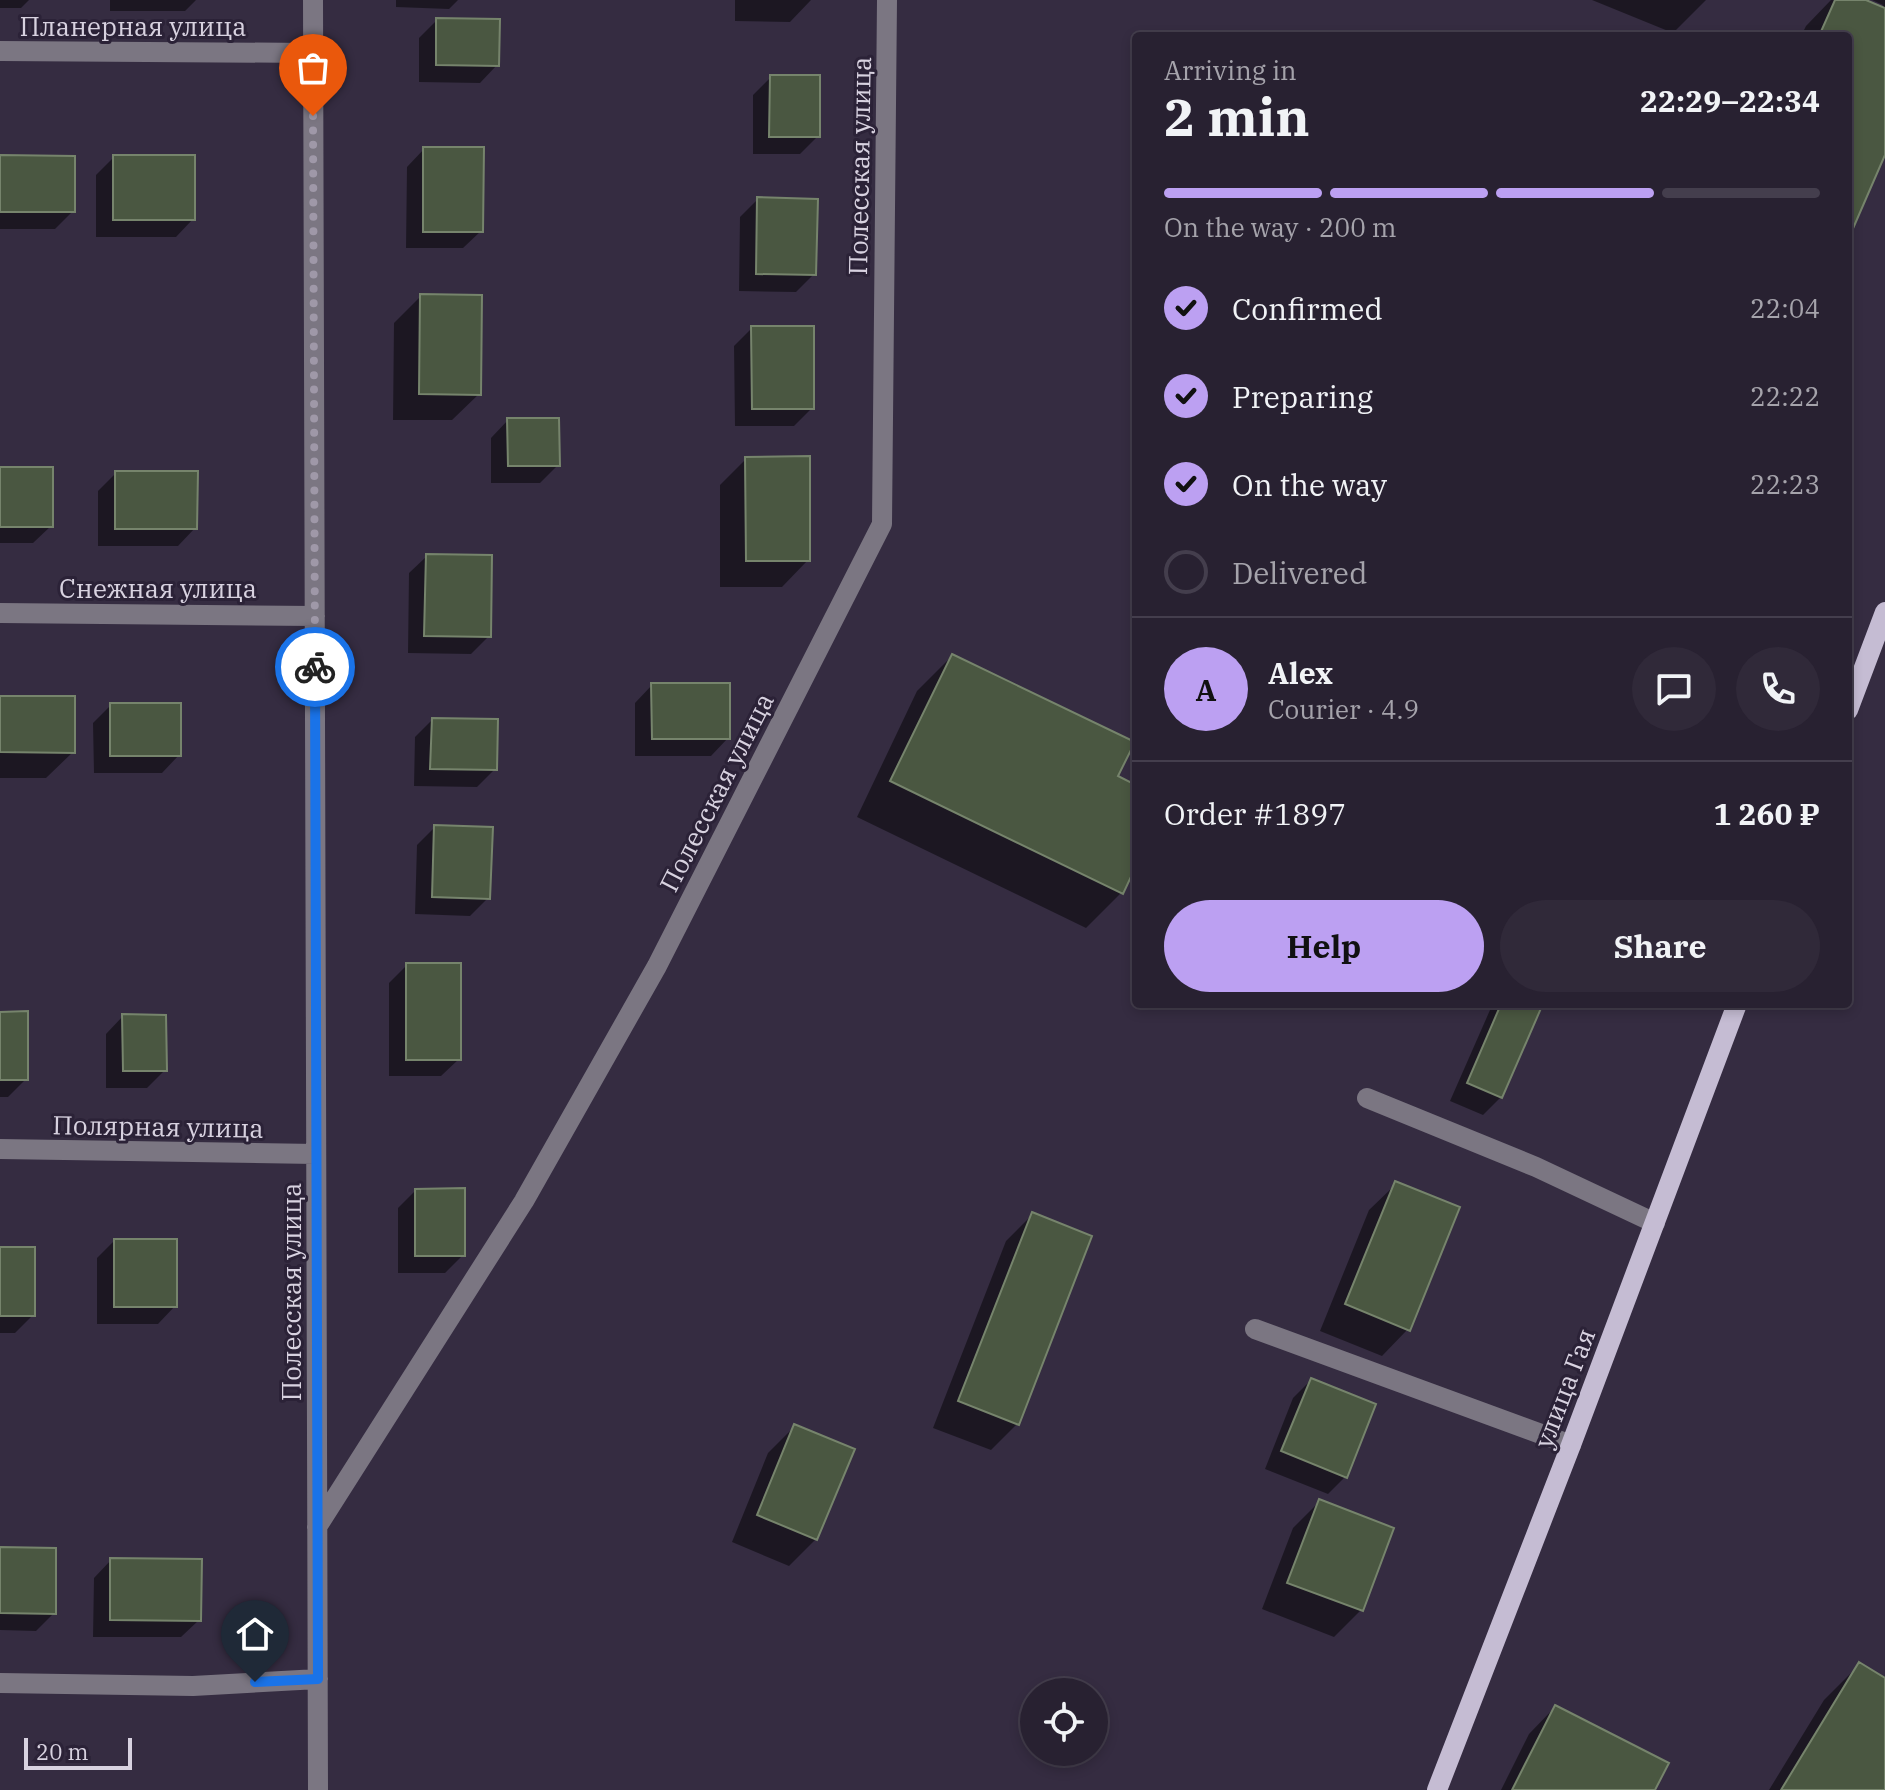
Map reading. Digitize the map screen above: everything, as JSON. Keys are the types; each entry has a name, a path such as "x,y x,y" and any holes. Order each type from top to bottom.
{"main road":[{"path":"1852,699 1885,612"},
{"name":"улица Гая","path":"1437,1790 1736,1008"},
{"path":"1420,1790 1448,1759"}],"street":[{"name":"Полесская улица","path":"313,0 318,1790"},
{"name":"Полесская улица","path":"317,1527 524,1201 633,1008 882,524 887,0"},
{"name":"Планерная улица","path":"0,51 313,53"},
{"name":"Снежная улица","path":"0,613 315,616"},
{"path":"1367,1098 1536,1167 1655,1223"},
{"name":"Полярная улица","path":"0,1149 316,1154"},
{"path":"1255,1329 1571,1445"},
{"path":"0,1683 193,1686 318,1679"}],"building":[{"path":"1835,0 1866,0 1885,8 1885,155 1852,231 1852,32 1821,32"},
{"path":"436,18 500,19 499,66 436,65"},
{"path":"770,75 820,75 820,137 769,137"},
{"path":"423,147 484,147 483,232 423,232"},
{"path":"0,155 75,156 75,212 0,212"},
{"path":"113,155 195,155 195,220 113,220"},
{"path":"757,197 818,199 816,275 756,274"},
{"path":"420,294 482,295 481,395 419,394"},
{"path":"751,326 814,326 814,409 752,409"},
{"path":"507,418 559,418 560,466 508,466"},
{"path":"810,456 810,561 746,561 745,457"},
{"path":"0,467 53,467 53,527 0,527"},
{"path":"115,471 198,471 197,529 115,529"},
{"path":"426,554 492,555 491,637 424,636"},
{"path":"952,654 1132,741 1132,748 1118,776 1132,783 1132,875 1123,894 890,781"},
{"path":"651,683 730,683 730,739 652,739"},
{"path":"0,696 75,696 75,753 0,752"},
{"path":"110,703 181,703 181,756 110,756"},
{"path":"432,718 498,719 497,770 430,769"},
{"path":"434,825 493,827 490,899 432,897"},
{"path":"406,963 461,963 461,1060 406,1060"},
{"path":"1499,1008 1541,1008 1502,1098 1467,1083"},
{"path":"28,1011 28,1080 0,1080 0,1012"},
{"path":"122,1014 166,1015 167,1071 123,1071"},
{"path":"1395,1181 1460,1207 1410,1331 1345,1304"},
{"path":"465,1188 465,1256 415,1256 415,1189"},
{"path":"1032,1212 1092,1236 1019,1425 958,1401"},
{"path":"114,1239 177,1239 177,1307 114,1307"},
{"path":"0,1247 35,1247 35,1316 0,1316"},
{"path":"1311,1378 1376,1404 1347,1478 1281,1451"},
{"path":"794,1424 855,1449 817,1540 757,1515"},
{"path":"1319,1499 1394,1528 1363,1611 1287,1583"},
{"path":"0,1547 56,1548 56,1614 0,1613"},
{"path":"110,1558 202,1559 201,1621 110,1620"},
{"path":"1859,1662 1885,1678 1885,1790 1781,1790"},
{"path":"1555,1705 1669,1763 1655,1790 1512,1790"}],"way so far":[{"path":"313,116 315,667"}],"route":[{"path":"255,1682 318,1679 315,667"}]}
